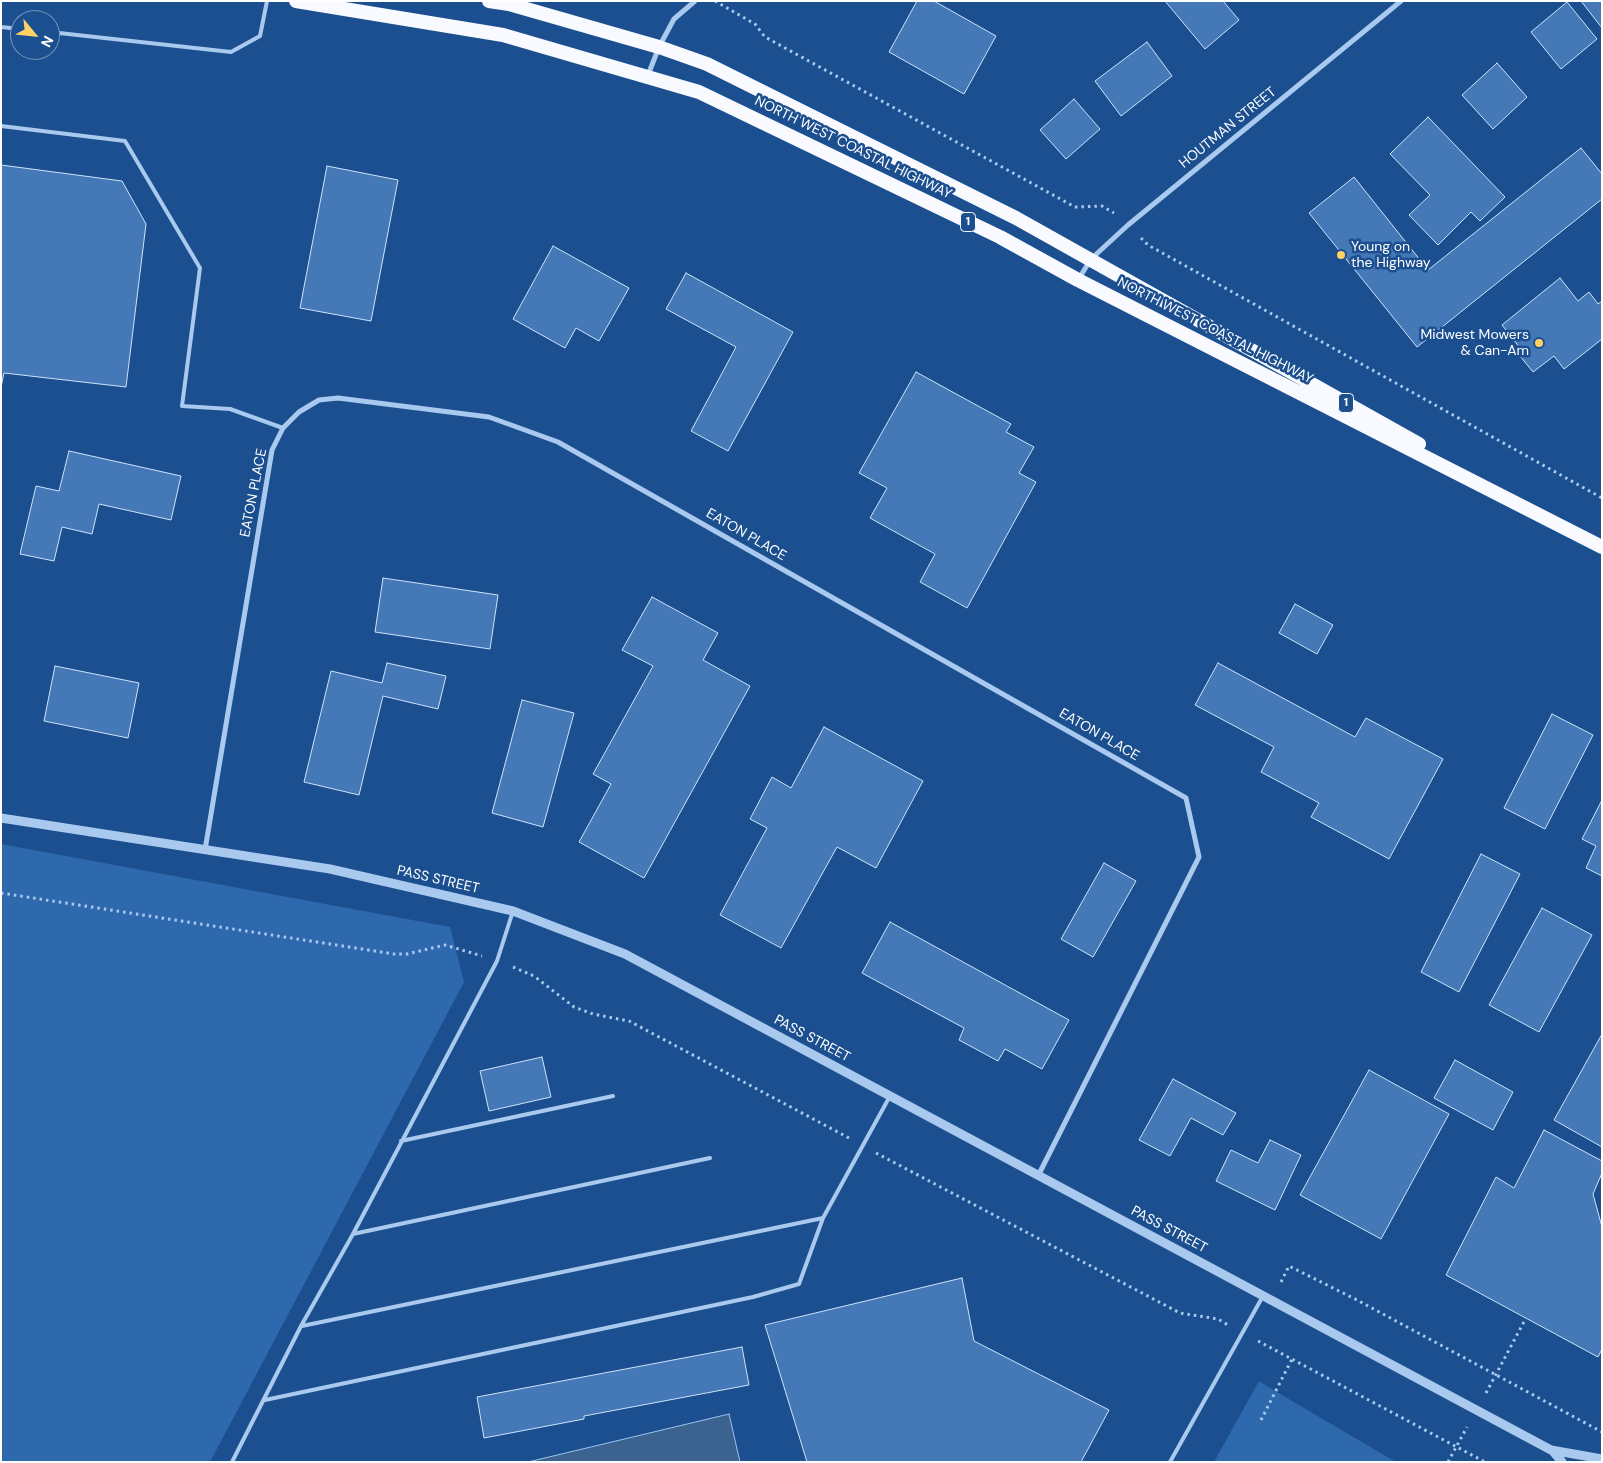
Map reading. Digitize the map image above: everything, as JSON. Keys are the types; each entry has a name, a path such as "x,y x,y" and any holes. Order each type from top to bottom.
{"highway":[{"name":"NORTH WEST COASTAL HIGHWAY","path":"296,1 503,36 699,92 1000,237 1078,280 1602,547"},
{"name":"NORTH WEST COASTAL HIGHWAY","path":"489,1 510,4 659,47 707,64 1016,218 1602,547"}],"street":[{"path":"648,77 659,47 674,19 695,1"},
{"name":"HOUTMAN STREET","path":"1078,280 1091,260 1128,225 1401,1"},
{"name":"EATON PLACE","path":"205,850 272,450 283,428 299,412 319,400 338,398 489,417 558,442 1186,798 1199,858 1038,1176"},
{"name":"PASS STREET","path":"1,818 330,870 514,911 625,954 1551,1450 1602,1459"},
{"name":"PASS STREET","path":"1551,1450 1562,1462"}],"lane":[{"path":"60,33 231,52 260,36 267,1"},
{"path":"1,126 125,141 200,268 182,406 230,409 283,428"},
{"path":"232,1462 302,1326 353,1234 497,961 514,911"},
{"path":"401,1141 613,1096"},
{"path":"265,1400 753,1297 798,1284 823,1218 890,1096"},
{"path":"353,1234 710,1158"},
{"path":"302,1326 823,1218"},
{"path":"1170,1462 1263,1296"}],"path":[{"path":"715,1 755,24 765,37 1074,207 1102,206 1110,210"},
{"path":"1148,246 1602,498"},
{"path":"1,893 394,954 407,954 445,945 462,949"},
{"path":"519,970 534,976 574,1007 592,1014 629,1021 848,1137"},
{"path":"890,1160 1180,1313 1218,1319 1485,1462"},
{"path":"1281,1282 1289,1266 1357,1300 1602,1432"},
{"path":"1486,1393 1526,1318"},
{"path":"1261,1420 1292,1359"},
{"path":"1448,1462 1468,1426"}],"shaded area":[{"path":"1,844 450,927 464,982 210,1462 1,1462"},
{"path":"1259,1381 1275,1391 1396,1462 1214,1462"},
{"path":"729,1414 740,1462 528,1462"}],"building":[{"path":"917,1 934,1 996,36 964,94 889,52"},
{"path":"1165,1 1223,1 1239,20 1205,49"},
{"path":"1581,1 1602,1 1602,28"},
{"path":"1567,2 1597,39 1561,69 1531,32"},
{"path":"1147,42 1172,76 1121,116 1095,81"},
{"path":"1497,63 1527,97 1493,129 1462,95"},
{"path":"1074,99 1100,129 1066,159 1040,130"},
{"path":"1428,117 1505,197 1480,221 1471,212 1438,245 1409,215 1430,195 1390,154"},
{"path":"1581,148 1602,174 1602,199 1417,347 1309,213 1354,177 1428,270"},
{"path":"1,165 122,181 146,224 126,387 4,373 1,387"},
{"path":"327,166 398,180 371,321 300,308"},
{"path":"553,246 629,288 599,341 576,328 565,348 513,319"},
{"path":"686,273 793,332 728,451 691,431 736,347 666,309"},
{"path":"1560,278 1578,301 1589,292 1598,304 1602,301 1602,339 1564,369 1554,356 1533,372 1516,351 1520,348 1502,325"},
{"path":"916,372 1011,424 1006,432 1034,447 1019,473 1036,482 967,608 920,582 935,554 870,518 887,488 859,473"},
{"path":"69,451 181,476 171,520 99,504 92,534 62,527 54,561 20,554 36,486 59,491"},
{"path":"383,578 498,595 490,649 375,632"},
{"path":"652,597 718,633 703,660 750,686 644,878 579,842 611,784 593,774 653,666 622,650"},
{"path":"1295,604 1333,625 1317,654 1279,633"},
{"path":"387,663 446,676 438,709 383,696 359,795 304,782 331,671 382,683"},
{"path":"1218,663 1355,737 1366,718 1443,759 1389,859 1311,817 1319,803 1261,772 1274,747 1195,705"},
{"path":"55,666 139,683 128,738 44,721"},
{"path":"522,700 574,713 543,827 492,813"},
{"path":"1552,714 1593,735 1545,829 1504,808"},
{"path":"824,727 923,781 876,868 837,847 781,948 720,915 767,828 750,819 772,777 791,788"},
{"path":"1602,800 1602,876 1586,868 1596,846 1582,839"},
{"path":"1481,854 1520,874 1459,992 1421,972"},
{"path":"1104,863 1136,881 1093,957 1061,939"},
{"path":"1542,908 1592,935 1539,1032 1489,1005"},
{"path":"890,922 1069,1020 1042,1069 1005,1049 998,1061 959,1040 964,1028 862,973"},
{"path":"1602,1034 1602,1147 1554,1120"},
{"path":"542,1057 551,1097 489,1111 480,1071"},
{"path":"1455,1060 1513,1092 1493,1130 1434,1098"},
{"path":"1369,1070 1449,1114 1381,1239 1300,1195"},
{"path":"1173,1079 1236,1113 1223,1135 1191,1118 1170,1156 1139,1140"},
{"path":"1544,1130 1602,1161 1602,1173 1593,1194 1602,1227 1602,1349 1598,1357 1446,1275 1496,1177 1514,1188"},
{"path":"1270,1140 1301,1155 1275,1210 1216,1181 1231,1150 1258,1163"},
{"path":"962,1278 974,1341 1109,1410 1081,1462 807,1462 765,1325"},
{"path":"742,1347 749,1385 584,1416 584,1419 484,1438 477,1397"}],"place":[{"name":"Young on the Highway","path":"1341,255"},
{"name":"Midwest Mowers & Can-Am","path":"1539,343"}]}
